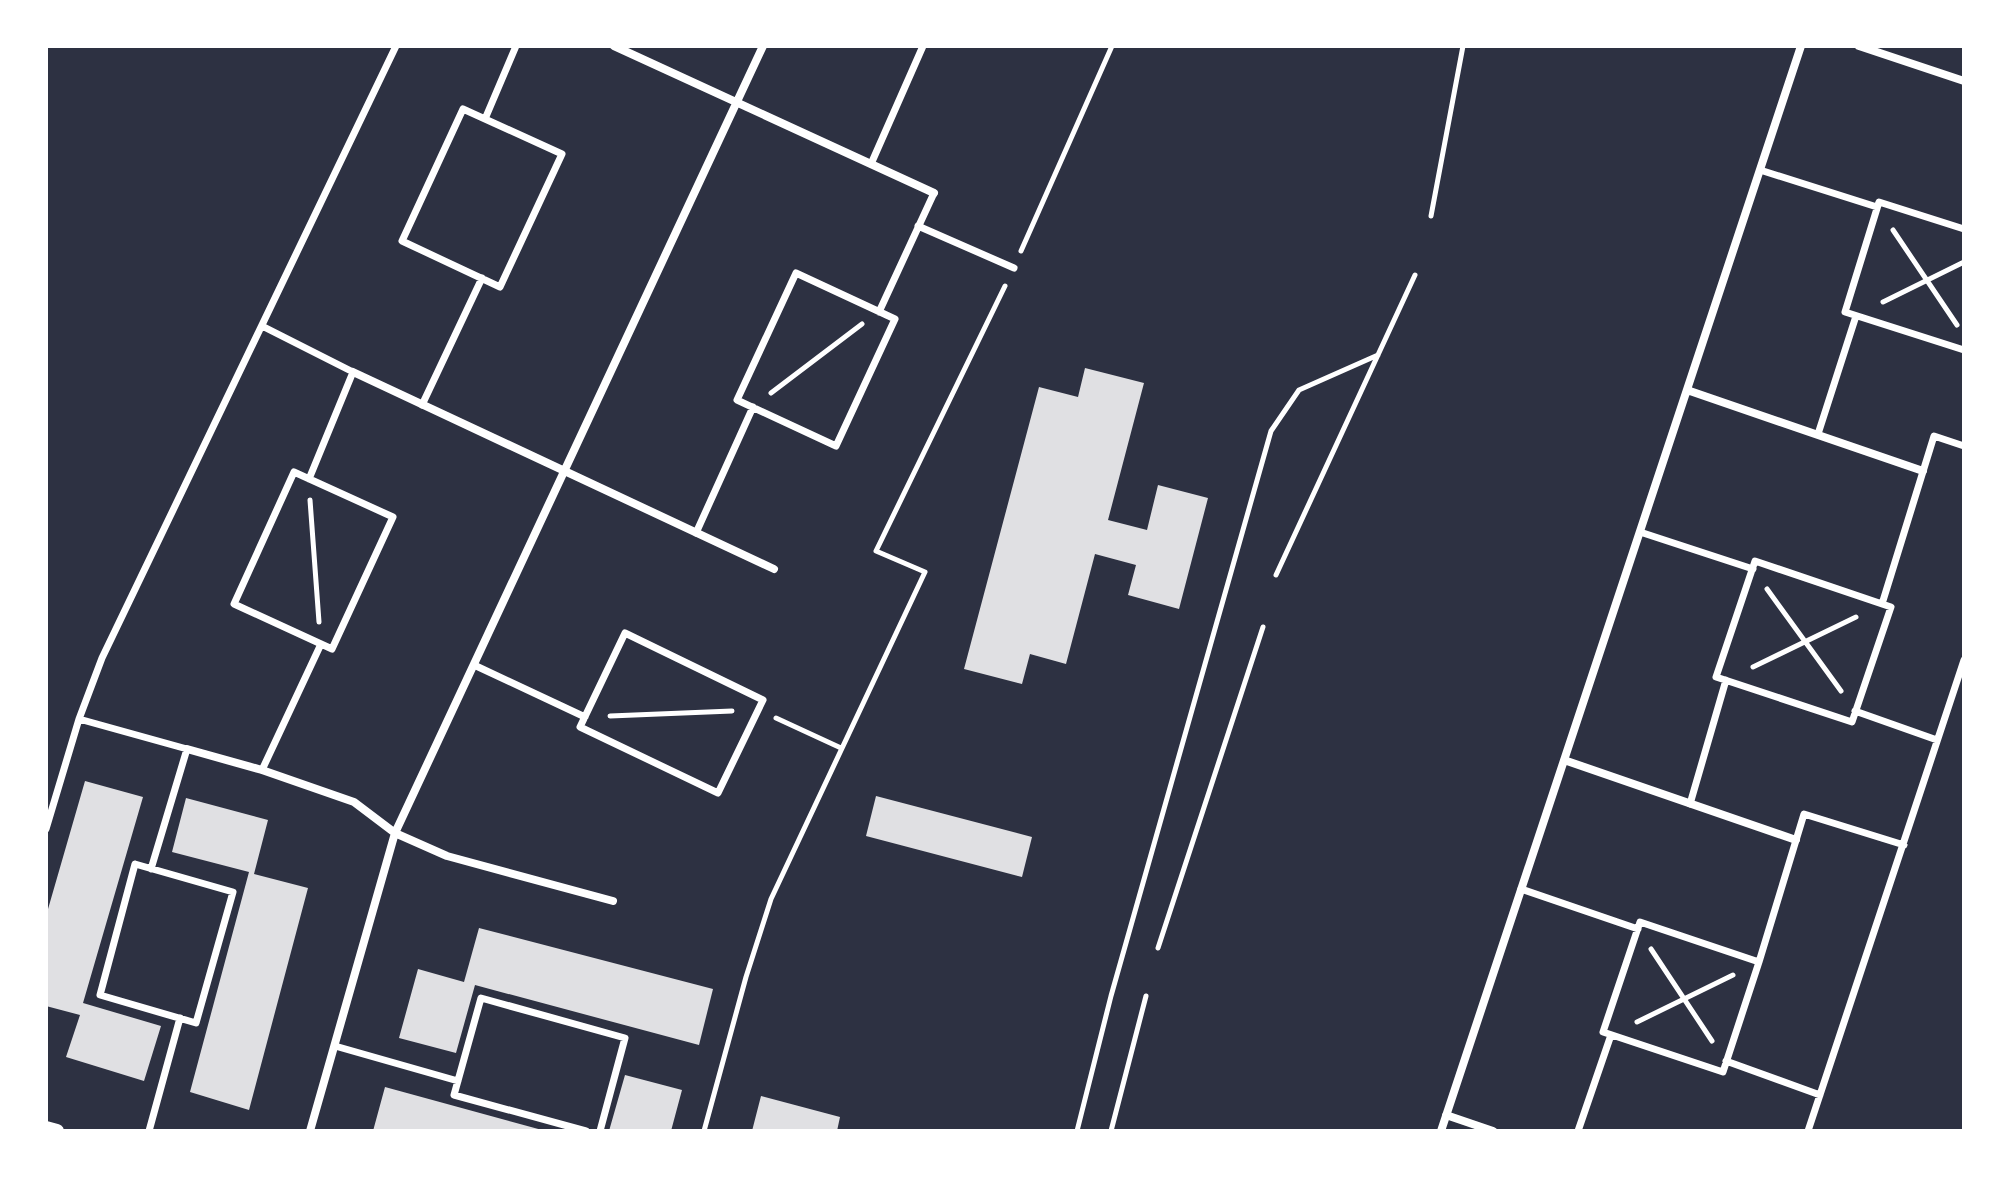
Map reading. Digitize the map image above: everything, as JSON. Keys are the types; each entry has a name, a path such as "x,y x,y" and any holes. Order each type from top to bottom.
{"street":[{"path":"46,829 79,719 102,658 396,46"},
{"path":"485,119 516,46"},
{"path":"614,46 934,193 879,312"},
{"path":"310,1131 395,833 763,46"},
{"path":"871,164 923,46"},
{"path":"1441,1131 1801,46"},
{"path":"1859,46 1964,81"},
{"path":"463,109 562,154 500,287 482,278 402,241 463,109"},
{"path":"1760,170 1877,207"},
{"path":"1964,229 1879,202 1845,312 1964,350"},
{"path":"918,226 1014,268"},
{"path":"796,273 895,319 836,446 753,407 737,400 796,273"},
{"path":"422,405 482,278"},
{"path":"1818,434 1856,316"},
{"path":"262,326 422,405 774,569"},
{"path":"309,479 353,372"},
{"path":"1687,390 1923,471"},
{"path":"696,533 753,407"},
{"path":"1882,604 1934,436 1964,446"},
{"path":"294,472 393,517 332,649 321,644 234,604 294,472"},
{"path":"1640,532 1753,569"},
{"path":"1755,561 1882,604 1891,607 1852,722 1716,677 1755,561"},
{"path":"625,633 763,700 718,793 580,727 585,717 625,633"},
{"path":"262,770 321,644"},
{"path":"1808,1131 1964,660"},
{"path":"474,665 585,717"},
{"path":"1690,804 1726,680"},
{"path":"1855,711 1937,740"},
{"path":"79,719 262,770 354,802 395,833 447,856 613,901"},
{"path":"151,869 187,749"},
{"path":"1564,760 1796,840"},
{"path":"1759,962 1640,922 1603,1032 1723,1072 1759,962 1804,814 1904,845"},
{"path":"135,864 233,892 196,1023 180,1018 100,995 135,864"},
{"path":"1521,889 1638,929"},
{"path":"586,1131 454,1095 481,998 625,1038 600,1131"},
{"path":"149,1131 180,1018"},
{"path":"1578,1131 1611,1035"},
{"path":"335,1046 458,1081"},
{"path":"1726,1061 1820,1095"},
{"path":"1446,1115 1493,1131"},
{"path":"46,1128 57,1131"}],"path":[{"path":"704,1131 771,899 925,572 876,551 1014,268 1112,46"},
{"path":"1431,216 1463,46"},
{"path":"1877,207 1964,336"},
{"path":"1856,316 1964,262"},
{"path":"1276,575 1415,275"},
{"path":"753,407 879,312"},
{"path":"1077,1131 1111,996 1271,431 1299,390 1378,355"},
{"path":"309,479 321,644"},
{"path":"1753,569 1855,711"},
{"path":"1726,680 1882,604"},
{"path":"1158,948 1263,627"},
{"path":"585,717 758,709 841,748"},
{"path":"1638,929 1726,1061"},
{"path":"1611,1035 1759,962"},
{"path":"1111,1131 1146,996"}],"building":[{"path":"1085,368 1144,383 1108,520 1147,530 1158,485 1208,498 1179,609 1128,595 1136,565 1095,554 1066,664 1030,654 1022,684 964,669 1039,387 1078,397"},
{"path":"85,781 143,797 83,1003 161,1026 144,1081 66,1057 80,1015 46,1006 46,916"},
{"path":"876,796 1032,837 1022,877 866,836"},
{"path":"186,798 268,820 254,874 308,888 249,1110 190,1092 249,872 172,852"},
{"path":"479,928 713,989 699,1045 475,985 456,1053 399,1038 418,969 464,982"},
{"path":"625,1075 682,1090 671,1131 609,1131"},
{"path":"385,1087 542,1130 542,1131 373,1131"},
{"path":"761,1096 840,1117 837,1131 752,1131"}]}
